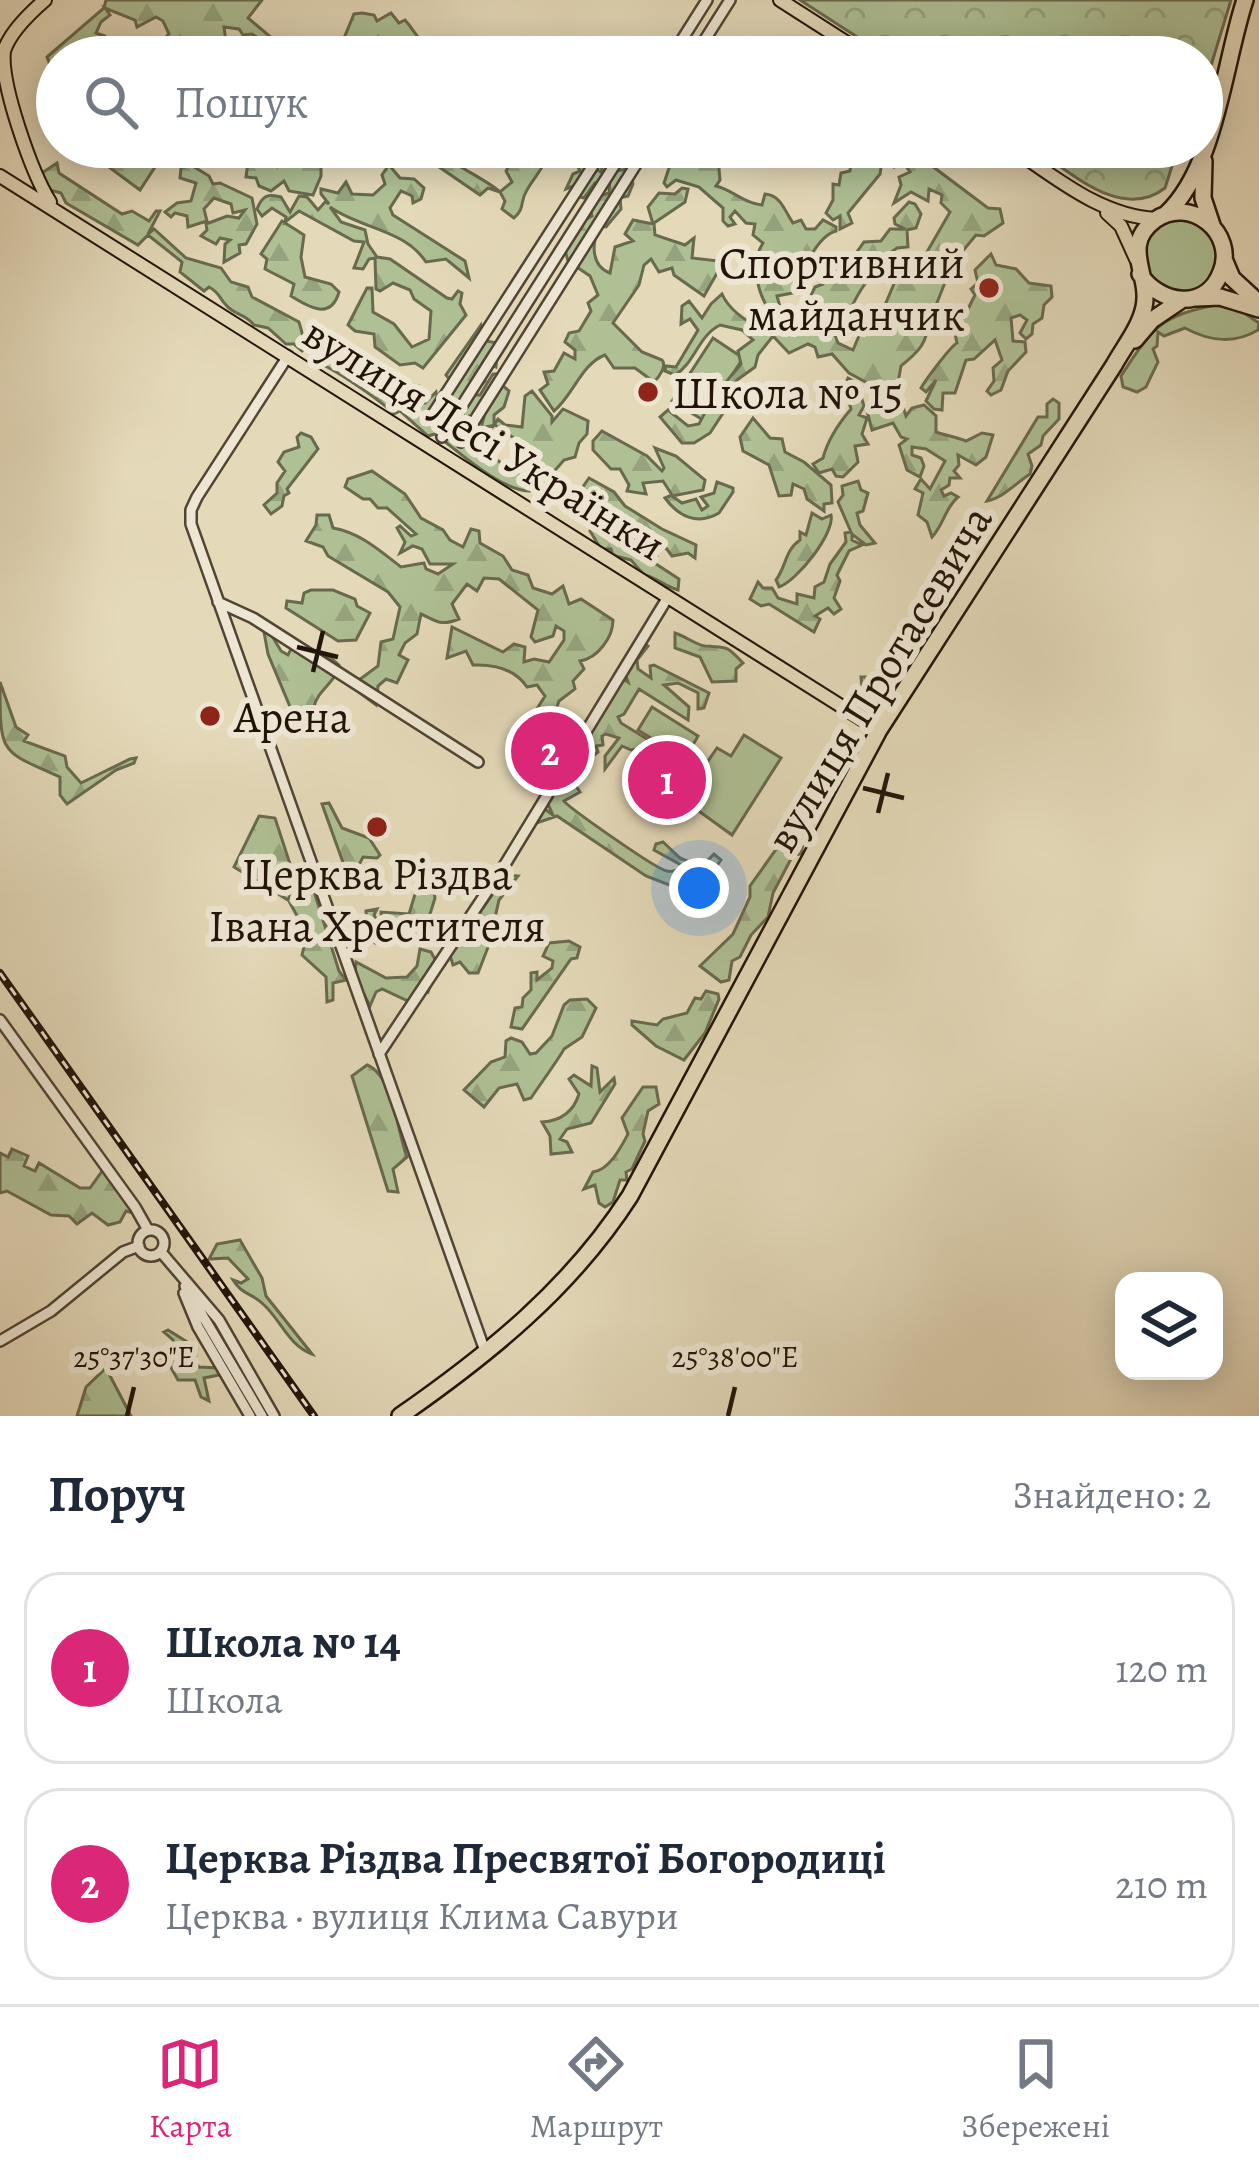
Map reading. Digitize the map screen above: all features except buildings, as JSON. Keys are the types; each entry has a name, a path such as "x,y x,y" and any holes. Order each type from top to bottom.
{"highway":[{"path":"1223,80 1245,0"},
{"path":"1196,168 1186,192 1145,230 1138,266 1157,293 1188,299 1220,297 1259,306"},
{"path":"1204,168 1203,198 1222,242 1224,259 1232,278 1259,306"},
{"path":"1161,217 1187,213 1213,227"},
{"path":"1188,299 1215,283 1224,259"},
{"name":"вулиця Протасевича","path":"400,1416 486,1353 562,1285 630,1196 879,730 1114,365 1144,310 1138,266"},
{"name":"вулиця Протасевича","path":"1114,365 1152,320 1188,299"}],"main road":[{"path":"45,0 9,41 2,62 6,90 34,176 52,206"},
{"path":"780,0 836,36"},
{"path":"14,180 25,149"},
{"path":"1042,168 1121,226 1138,266"},
{"path":"14,180 34,176"},
{"name":"вулиця Лесі Українки","path":"14,180 879,730"},
{"path":"1097,204 1126,216 1161,217"}],"street":[{"path":"684,36 707,0"},
{"path":"707,36 730,0"},
{"path":"429,421 592,168"},
{"path":"442,437 613,168"},
{"path":"461,442 634,168"},
{"path":"288,356 191,510 193,532 486,1353"},
{"path":"379,1054 504,866 668,597"},
{"path":"218,602 259,621 478,762"},
{"path":"0,1020 148,1230 163,1237 160,1252"},
{"path":"139,1246 148,1230"},
{"path":"139,1246 149,1256 160,1252"},
{"path":"0,1341 51,1311 123,1252 139,1246"},
{"path":"160,1252 219,1320 274,1416"},
{"path":"176,1271 198,1327 250,1416"},
{"path":"176,1271 262,1416"}],"green space":[{"path":"106,0 262,0 248,18 269,36 243,35 239,29 224,27 225,36 167,36 163,21 156,17 137,27 135,20 105,8 110,15 96,33 105,36 71,36 104,8"},
{"path":"800,0 1231,0 1220,36 856,36"},
{"path":"391,13 399,23 405,20 418,36 345,36 354,14 374,15 377,21"},
{"path":"58,168 122,214 132,211 149,221 160,211 148,234 154,229 186,258 221,268 231,282 248,287 252,297 299,322 306,347 302,351 286,344 268,328 254,325 229,308 213,289 204,291 180,272 182,262 148,235 138,245 66,203 61,193 50,190 42,173"},
{"path":"110,168 154,168 140,190"},
{"path":"181,168 196,168 213,184 252,198 257,224 246,244 239,245 240,253 224,262 225,244 230,240 220,238 216,244 201,236 206,224 227,216 239,218 245,210 233,213 231,204 214,198 204,209 207,221 188,227 187,216 175,213 171,217 165,212 177,203 191,201 196,183 180,178"},
{"path":"247,168 321,168 313,195 289,191 284,181 271,191 259,186 256,178 246,177"},
{"path":"392,168 400,178 414,179 424,188 421,199 413,203 412,196 401,191 390,208 393,215 465,261 469,278 446,259 426,262 394,236 330,207 341,222 365,230 377,257 390,259 447,298 462,293 460,304 466,315 423,368 415,363 400,365 375,347 374,334 348,325 367,288 372,288 373,312 394,324 412,347 429,339 431,311 410,290 393,283 376,289 375,258 363,269 354,268 364,242 299,211 285,222 286,217 272,208 262,216 257,209 263,198 272,195 281,197 290,212 299,196 307,197 318,210 325,202 329,204 321,189 338,193 346,182 352,194 373,195 385,184 382,175"},
{"path":"441,168 464,168 500,192 488,188 480,195"},
{"path":"508,168 542,168 514,218 502,209 505,201 500,192 512,182"},
{"path":"669,168 719,168 716,186 762,205 765,194 770,195 793,223 801,220 806,229 815,229 823,220 836,231 815,248 793,293 777,296 782,314 778,318 765,303 758,283 757,261 763,243 753,235 755,224 746,223 735,211 730,217 735,224 728,226 723,208 699,187 676,180 667,187"},
{"path":"881,168 848,213 852,223 840,229 840,216 833,220 826,213 833,200 833,184 839,185 841,173"},
{"path":"907,168 935,168 988,208 1000,209 1003,223 984,236 976,235 951,267 928,317 924,340 901,366 897,388 906,416 912,408 924,405 936,416 936,432 966,441 982,433 993,435 986,457 976,465 958,455 954,471 960,478 950,478 941,490 944,496 958,497 932,537 927,522 918,515 923,493 915,489 921,479 930,489 945,461 926,449 912,447 912,455 921,458 924,466 920,477 907,470 899,445 907,439 893,423 872,430 867,411 874,399 871,385 849,373 832,354 818,357 815,347 808,344 789,353 773,336 755,367 737,380 710,433 694,443 682,443 660,417 668,410 688,426 699,424 712,399 741,364 738,351 753,340 742,330 720,325 682,370 675,375 665,371 666,366 676,367 698,330 690,319 681,324 682,306 689,301 702,318 722,294 736,312 770,333 773,325 782,325 782,317 797,323 815,287 823,284 834,264 849,263 864,242 881,241 890,229 905,229 894,218 909,202 915,204 921,214 916,228 907,230 908,247 897,248 877,263 875,274 834,332 838,343 853,350 861,331 885,305 899,272 903,268 916,271 950,212 941,203 942,195 929,189 928,201 911,192 894,203 899,177 910,172"},
{"path":"1063,168 1171,168 1165,188 1148,197 1114,196"},
{"path":"629,169 633,184 628,196 620,198 621,209 597,233 594,253 604,270 610,273 615,247 633,241 625,234 633,220 653,224 648,207 659,193 675,194 682,188 688,189 685,202 654,223 655,235 685,245 694,238 692,258 719,261 720,268 704,296 674,275 672,268 659,272 651,259 644,265 639,285 613,323 642,352 662,360 660,374 654,382 635,368 614,368 605,355 590,365 554,411 540,390 548,384 544,372 554,371 564,353 575,359 575,350 565,342 569,333 579,331 591,311 588,303 598,295 590,276 568,261 565,250 583,221 592,216 590,209 599,196 609,193 610,179 603,185 595,183 584,198 577,196 576,185 566,189 573,174"},
{"path":"1180,218 1207,229 1218,256 1207,283 1180,294 1153,283 1142,256 1153,229"},
{"path":"282,221 304,235 305,277 331,284 339,292 331,306 319,309 298,300 291,296 294,284 265,269 267,259 261,254"},
{"path":"991,254 996,265 1016,269 1029,283 1051,286 1052,297 1026,339 1020,333 1027,320 1020,315 1011,318 1013,341 1025,342 1026,352 1008,371 1001,390 991,395 987,391 994,381 993,368 1002,360 995,340 974,359 966,360 955,393 943,393 942,410 934,409 926,401 936,380 926,392 921,388 957,343 953,324 975,295 971,289 978,283 975,270"},
{"path":"1215,305 1238,309 1259,323 1258,330 1230,339 1185,328 1164,336 1158,332 1153,349 1158,362 1146,387 1137,392 1123,387 1121,376 1158,327"},
{"path":"481,325 485,341 498,343 496,367 483,363 485,381 472,395 480,395 493,374 498,374 509,391 504,407 494,415 494,425 498,419 522,427 525,396 532,391 552,422 563,409 588,421 575,457 564,460 544,483 538,478 530,491 493,477 435,434 428,436 400,411 394,414 321,364 317,347 310,343 312,336 324,336 329,343 339,344 341,356 405,396 413,385 418,386 414,398 425,403 436,392 432,418 523,477 538,475 540,456 495,425 481,428 486,409 464,422 454,409 452,415 434,416 450,380 446,375"},
{"path":"713,338 743,358 703,420 672,401"},
{"path":"848,378 857,383 864,406 859,415 867,418 862,434 868,444 855,446 858,462 843,477 832,469 819,473 813,464 823,458 851,409 844,386"},
{"path":"1053,399 1059,403 1059,419 1041,445 1028,454 1030,474 987,501 1038,417 1047,417 1047,404"},
{"path":"753,418 770,438 782,439 785,452 831,485 832,503 824,504 824,511 793,484 791,495 779,496 769,465 743,451 740,437"},
{"path":"602,431 647,456 662,471 655,448 676,456 705,480 703,490 672,496 682,503 696,499 702,510 708,506 701,497 714,493 717,482 733,492 719,513 696,519 670,504 665,498 672,495 663,481 643,483 646,494 627,491 629,485 620,469 611,469 593,450 593,441"},
{"path":"301,433 311,437 318,449 287,489 282,506 271,514 264,505 277,493 285,471 278,462 284,452 299,447"},
{"path":"372,471 405,494 421,518 443,530 450,540 463,547 471,529 479,531 480,543 503,556 512,570 528,575 533,588 552,594 563,586 569,604 581,599 613,620 603,646 580,661 584,669 573,681 575,689 559,701 554,715 543,715 526,750 513,747 545,696 537,685 527,687 504,669 473,665 466,651 447,658 452,627 503,652 514,644 525,647 524,662 549,662 564,640 564,631 556,626 553,636 535,642 531,637 538,610 499,579 484,578 477,591 467,584 452,604 459,619 442,623 421,614 417,634 399,655 408,660 397,683 386,679 378,686 376,705 360,693 359,680 378,666 381,642 393,639 400,607 388,592 328,556 323,547 306,541 317,515 329,515 333,528 361,538 401,567 424,563 438,574 453,564 430,564 422,549 413,546 400,553 405,542 397,528 416,534 387,508 378,508 345,487 348,479"},
{"path":"589,478 614,492 625,506 696,545 695,558 688,553 672,556 666,548 643,549 625,530 612,529 615,539 640,554 654,552 653,562 679,579 678,590 644,575 631,560 612,555 611,549 601,549 590,531 591,527 611,527 598,511 601,502 590,494 596,505 593,510 574,500"},
{"path":"858,481 868,493 863,511 857,513 860,525 875,543 866,545 852,534 852,540 862,545 849,551 837,575 840,581 834,598 841,609 834,614 828,608 815,616 820,619 814,632 769,604 761,606 750,599 758,582 772,588 778,598 797,604 797,594 814,598 815,587 824,582 846,542 845,533 851,532 838,502 842,486"},
{"path":"812,513 822,519 831,515 827,533 804,566 779,587 776,580 800,532 806,535"},
{"path":"333,590 355,599 357,606 370,613 356,640 338,641 286,608 287,601 302,603 304,593"},
{"path":"922,622 931,626 927,631 918,630 915,650 904,667 877,700 863,697 861,677 873,677 907,626"},
{"path":"268,629 288,655 292,647 330,657 339,665 314,707 296,721 268,654 264,632"},
{"path":"675,633 733,653 743,663 736,669 736,681 712,682 700,657 675,648"},
{"path":"642,642 648,646 637,660 638,669 651,678 650,666 654,665 709,693 704,708 698,709 698,693 678,683 664,685 689,707 688,720 639,689 618,717 681,760 681,770 647,748 622,746 605,769 605,756 619,738 606,734 603,745 596,746 598,752 588,760 575,751 622,678 628,682 625,673"},
{"path":"0,682 16,727 28,735 24,741 65,756 67,767 81,783 136,758 134,763 67,804 60,795 60,777 25,761 8,747 1,724"},
{"path":"652,707 698,736 685,759 638,730"},
{"path":"744,735 781,758 732,835 682,799 717,748 731,756"},
{"path":"575,754 586,764 571,779 580,792 564,801 596,826 660,868 677,870 681,865 654,850 663,842 680,858 697,865 695,871 685,869 681,877 690,885 693,875 714,854 721,860 695,895 646,876 557,816 534,824 542,807 553,815 546,800"},
{"path":"329,803 342,828 369,838 380,855 363,857 350,882 322,804"},
{"path":"804,810 801,854 793,855 773,893 768,917 751,935 740,957 732,961 729,980 721,982 700,966 733,934 750,897 750,886"},
{"path":"259,816 275,818 295,885 288,900 234,867"},
{"path":"506,875 518,876 499,900 478,973 469,973 460,962 453,965 450,955"},
{"path":"420,878 432,882 435,898 423,937 398,924 389,932 395,938 391,943 375,943 366,911 377,909 374,915 382,930 381,912 409,914"},
{"path":"313,888 346,980 333,983 333,1000 327,1002 326,977 302,955 307,934 290,903"},
{"path":"569,941 580,947 577,958 571,959 522,1029 511,1027 515,1008 522,1007 531,990 531,973 537,972 537,980 552,968 553,961 543,956 549,943"},
{"path":"420,949 431,952 437,963 428,992 424,990 410,1002 382,989 370,1006 355,977 356,962 386,978 407,977 417,966"},
{"path":"706,991 718,994 719,999 705,1033 684,1060 656,1046 632,1025 632,1021 657,1025 687,1013 695,998 701,999"},
{"path":"587,999 596,1008 582,1037 564,1049 531,1098 524,1100 517,1084 499,1088 484,1107 464,1090 491,1062 505,1057 506,1041 522,1042 530,1054 536,1053 552,1036 564,1005"},
{"path":"367,1065 389,1092 407,1157 393,1169 398,1192 388,1191 352,1076"},
{"path":"592,1066 597,1068 600,1092 614,1078 615,1084 591,1123 567,1129 560,1139 572,1152 551,1154 550,1136 542,1122 569,1111 579,1094 569,1079 574,1075 591,1086"},
{"path":"643,1087 656,1087 659,1104 648,1111 645,1141 626,1172 627,1180 620,1180 613,1202 605,1207 599,1203 595,1185 584,1189 628,1134 622,1118"},
{"path":"12,1149 28,1156 24,1166 35,1171 39,1163 80,1188 90,1188 105,1167 133,1213 126,1211 120,1222 108,1225 92,1213 77,1224 69,1216 51,1215 7,1191 0,1193 0,1153 8,1157"},
{"path":"240,1240 262,1278 266,1296 312,1354 297,1345 263,1304 236,1285 233,1280 248,1279 228,1258 209,1259 217,1244"},
{"path":"164,1332 197,1348 199,1367 219,1368 219,1375 204,1378 209,1401 201,1397 195,1380 178,1380 170,1366 155,1368 161,1357 176,1351"},
{"path":"106,1368 131,1416 77,1416 86,1387"}],"railway":[{"path":"0,973 314,1416"}],"place":[{"name":"Спортивний майданчик","path":"989,288"},
{"name":"Школа № 15","path":"648,392"},
{"name":"Арена","path":"210,716"},
{"name":"Церква Різдва Пресвятої Богородиці","path":"550,751"},
{"name":"Школа № 14","path":"667,780"},
{"name":"Церква Різдва Івана Хрестителя","path":"377,827"}]}
